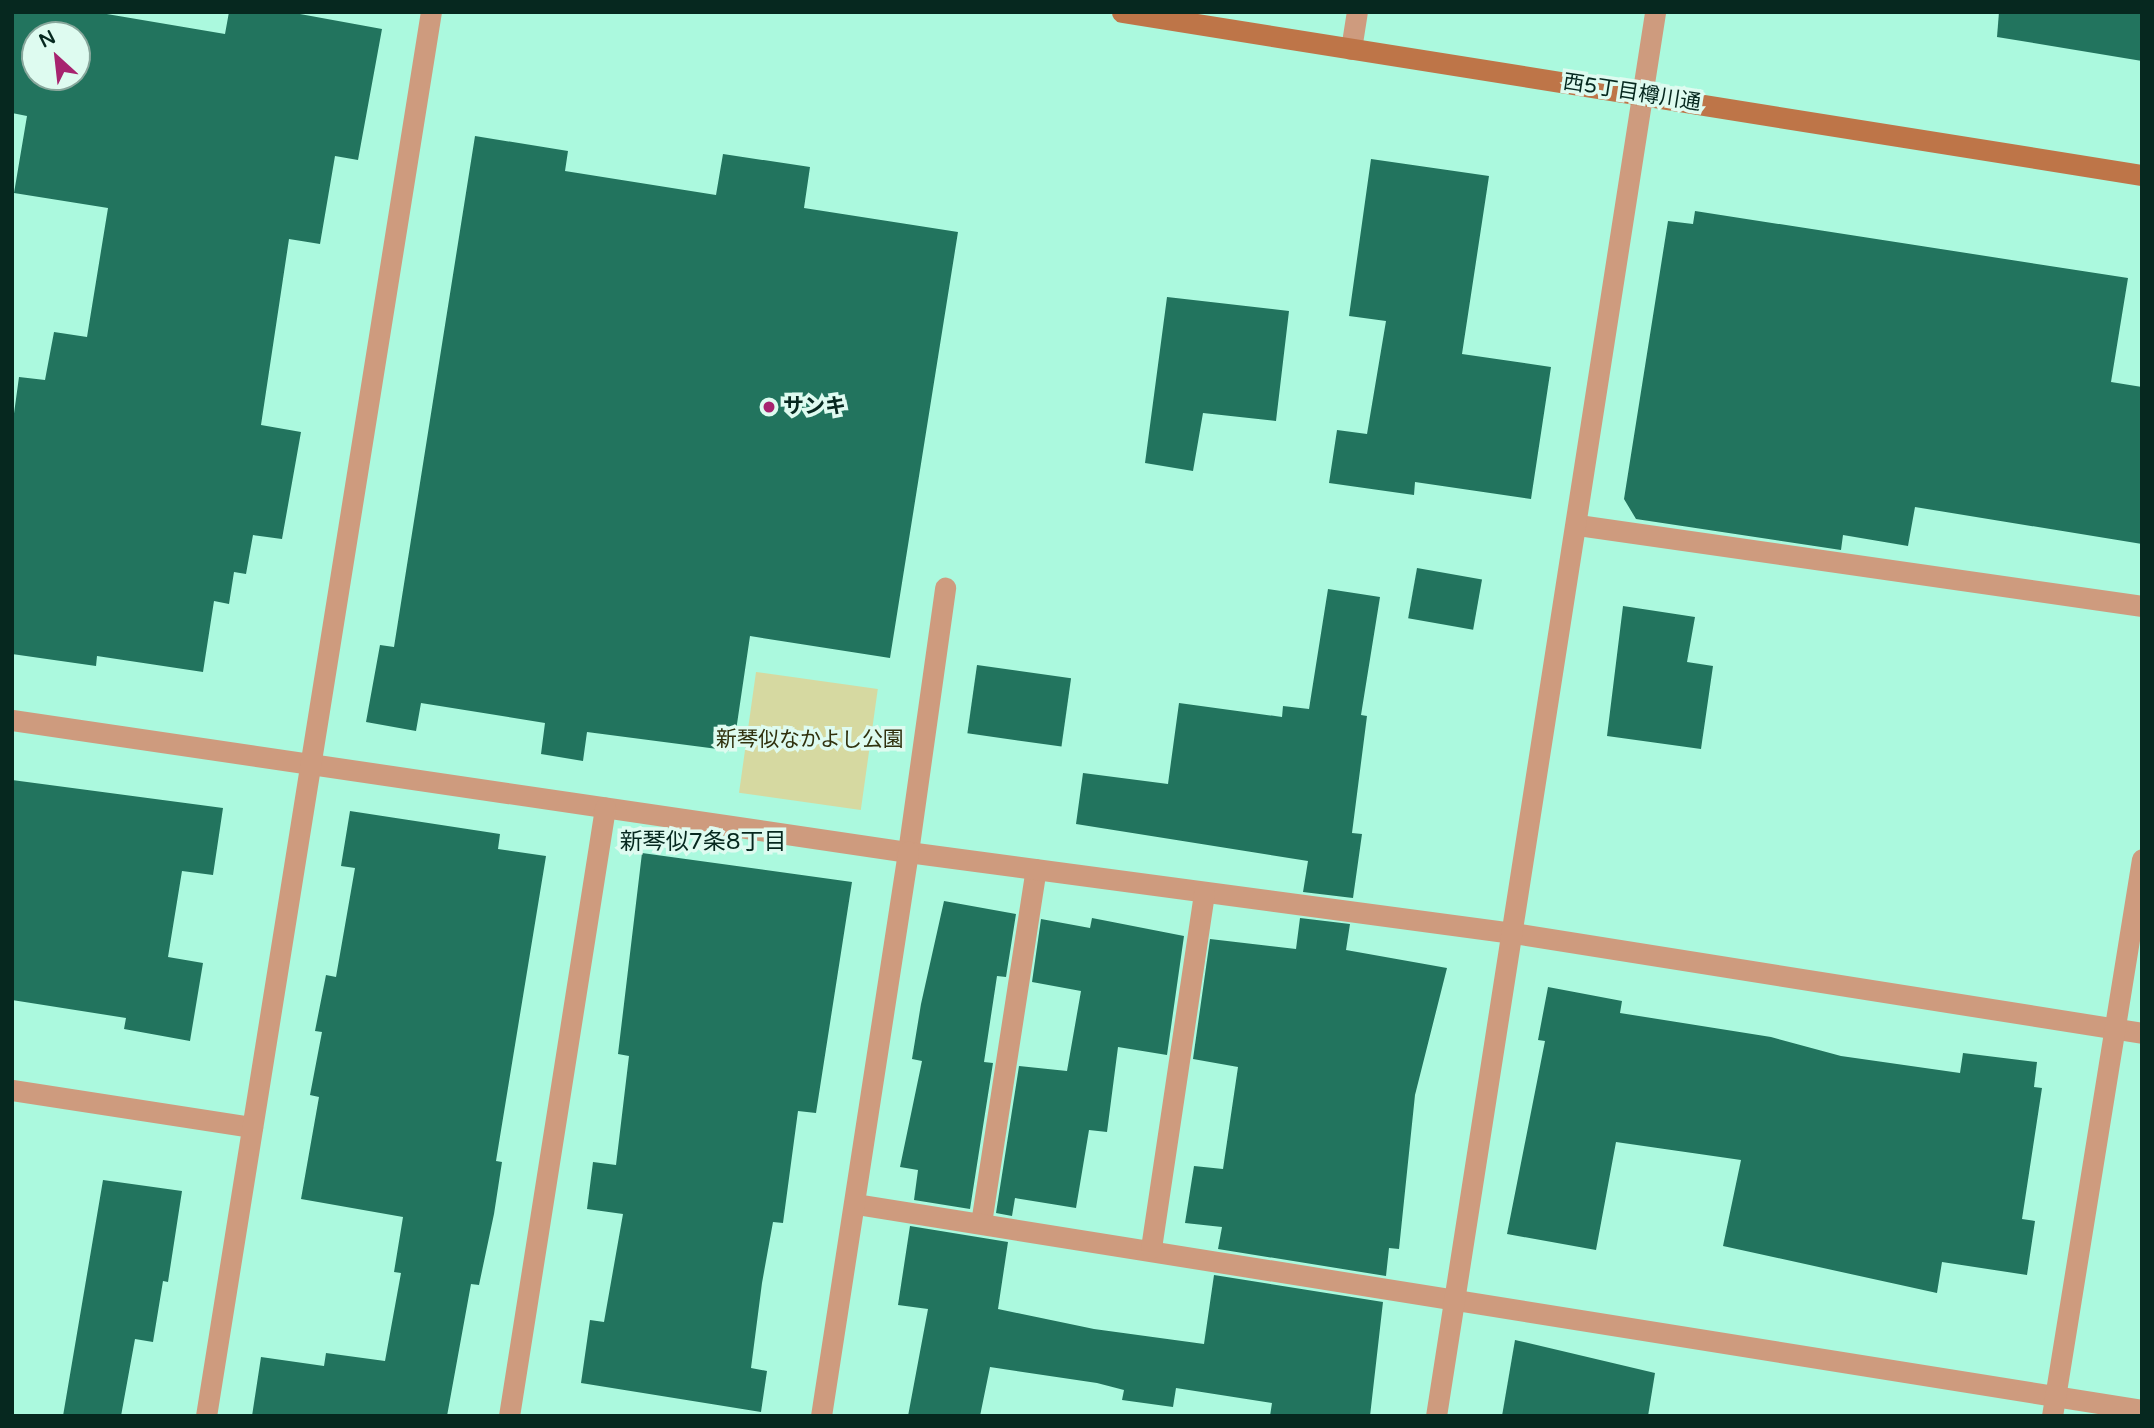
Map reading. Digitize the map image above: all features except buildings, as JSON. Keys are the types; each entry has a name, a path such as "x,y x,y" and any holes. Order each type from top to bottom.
{"main road":[{"name":"西5丁目樽川通","path":"1122,12 2142,175"}],"street":[{"path":"206,1416 431,12"},
{"path":"1351,49 1357,12"},
{"path":"1436,1416 1578,525 1655,12"},
{"path":"1578,525 2142,606"},
{"path":"821,1416 856,1204 945,588"},
{"path":"12,720 908,852 1513,933 2142,1033"},
{"path":"509,1416 605,808"},
{"path":"2053,1406 2142,859"},
{"path":"981,1223 1036,869"},
{"path":"1151,1248 1204,893"},
{"path":"12,1090 252,1127"},
{"path":"856,1204 1151,1248 1455,1299 2053,1406 2142,1410"}],"green space":[{"name":"新琴似なかよし公園","path":"756,672 878,689 861,810 739,793"}],"place":[{"name":"サンキ","path":"769,407"}],"district":[{"name":"新琴似7条8丁目","path":"703,842"}]}
